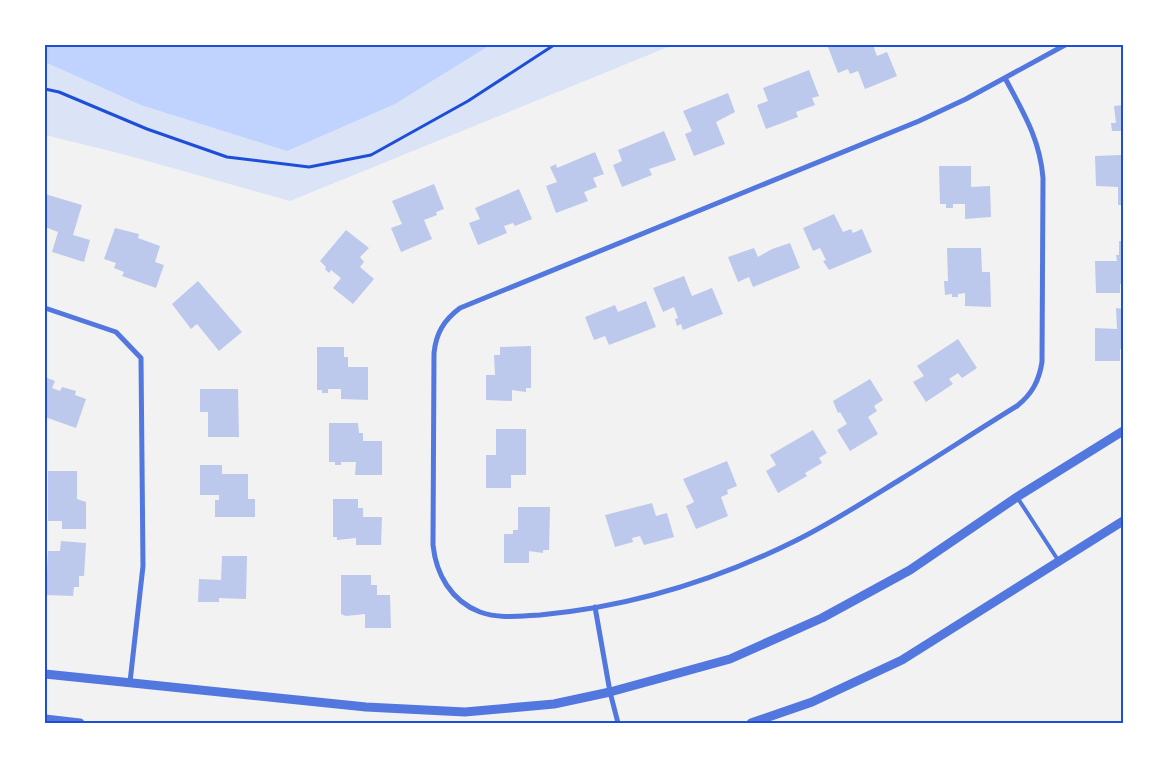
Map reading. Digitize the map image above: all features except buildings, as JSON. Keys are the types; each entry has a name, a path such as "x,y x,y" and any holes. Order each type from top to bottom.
{"street":[{"path":"1005,78 1035,135 1042,164 1043,178 1042,362 1035,387 1027,398 852,510 796,540 703,580 630,601 544,614 510,617 481,613 456,597 446,586 439,573 433,545 434,353 439,331 448,318 460,308 919,121 1005,78 1065,45"},
{"path":"45,308 116,332 141,358 143,566 130,682"},
{"path":"45,674 366,707 465,712 554,704 610,692 730,659 822,618 910,570 1016,497 1123,431"},
{"path":"751,723 812,702 902,660 1058,560 1123,521"},
{"path":"595,607 610,692 618,722"},
{"path":"45,719 80,723"}],"lane":[{"path":"1016,497 1058,560"}],"path":[{"path":"45,89 59,92 147,129 227,157 308,167 371,155 468,101 554,45"}],"shaded area":[{"path":"45,45 673,45 290,201 126,155 45,135"}],"water":[{"path":"45,45 490,45 395,104 287,151 141,105 45,62"}]}
